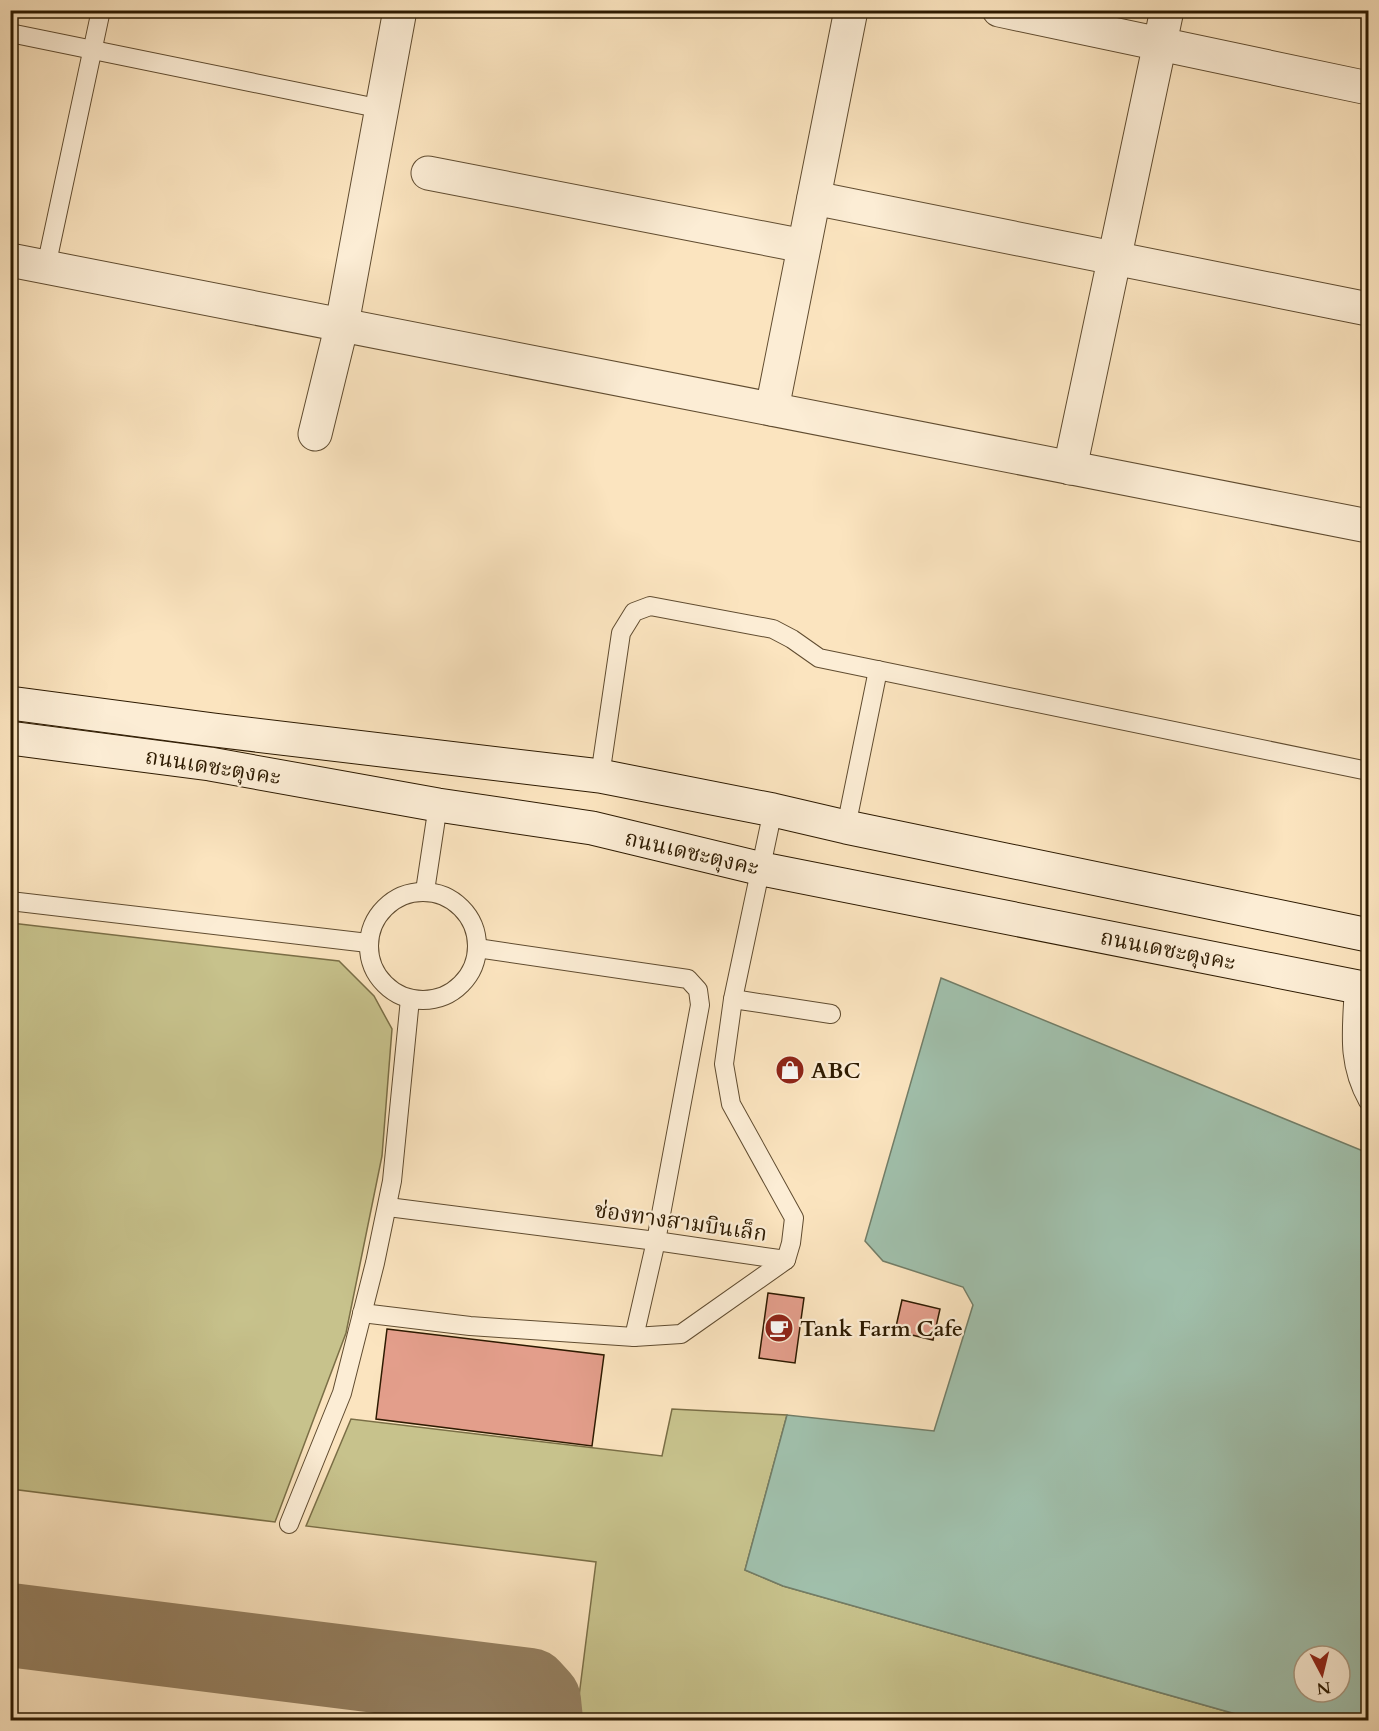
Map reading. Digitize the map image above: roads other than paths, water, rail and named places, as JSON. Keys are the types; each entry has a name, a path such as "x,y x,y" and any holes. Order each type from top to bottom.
{"street":[{"path":"315,434 342,324 400,10"},
{"path":"772,409 851,10"},
{"path":"999,10 1368,88"},
{"path":"1070,468 1167,10"},
{"path":"428,173 804,246"},
{"path":"814,198 1368,309"},
{"path":"10,260 1368,526"},
{"name":"ถนนเดชะตุงคะ","path":"10,702 214,730 600,776 1368,935"},
{"name":"ถนนเดชะตุงคะ","path":"10,738 210,764 438,805 592,828 762,869 1361,988"}],"lane":[{"path":"46,267 101,10"},
{"path":"10,33 382,109"},
{"path":"600,776 621,633 634,612 650,606 773,629 819,658 1368,771"},
{"path":"846,827 878,670"},
{"path":"425,891 438,805"},
{"name":"ช่องทางสามบินเล็ก","path":"387,1207 786,1260 794,1218 731,1104 724,1065 734,999 773,810"},
{"path":"425,891 442,895 457,903 469,916 476,931 477,948 473,967 463,982 448,994 430,999 410,999 384,984 375,972 368,943 372,926 380,912 393,900 409,893 425,891"},
{"path":"10,901 368,943"},
{"path":"477,948 688,978 698,990 700,1005 656,1241 634,1337"},
{"path":"1361,988 1352,1056 1360,1087 1368,1101"},
{"path":"289,1524 342,1393 387,1207 392,1181 410,999"},
{"path":"734,999 831,1014"},
{"path":"362,1313 470,1326 634,1337 681,1334 786,1260"}],"place":[{"name":"ABC","path":"790,1070"},
{"name":"Tank Farm Cafe","path":"779,1328"}]}
